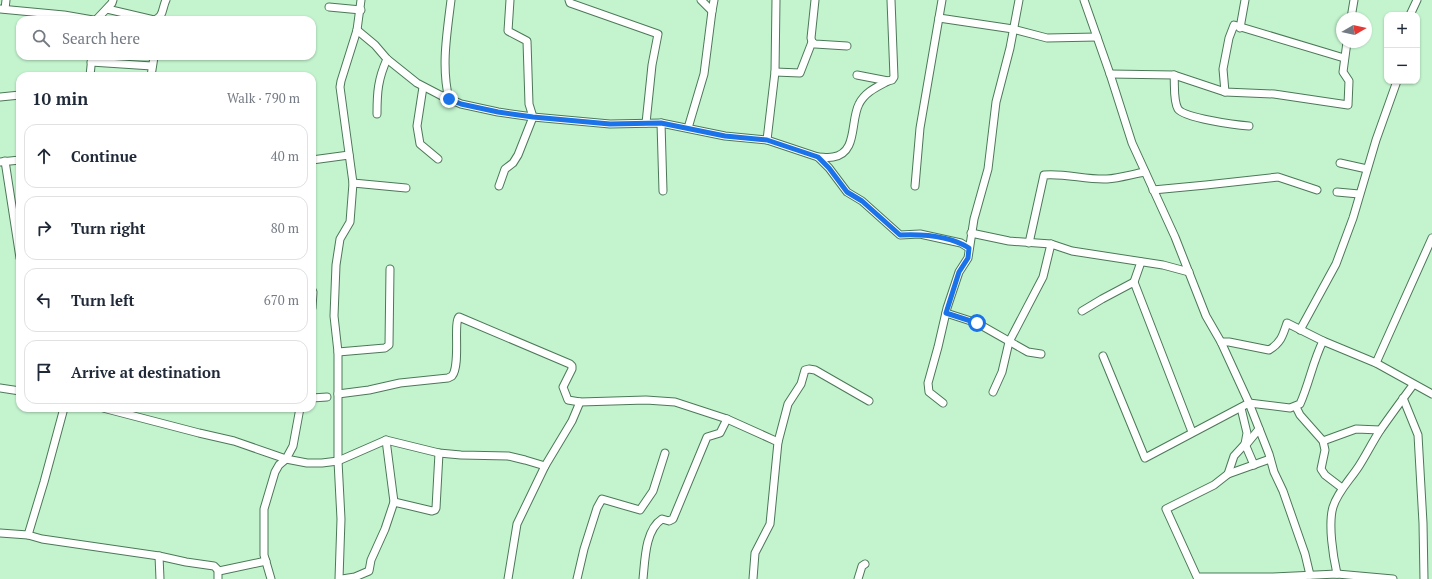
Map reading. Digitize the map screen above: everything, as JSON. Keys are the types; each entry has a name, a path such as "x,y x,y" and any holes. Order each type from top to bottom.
{"street":[{"path":"6,0 3,9 70,16"},
{"path":"100,16 113,0"},
{"path":"160,16 166,0"},
{"path":"362,0 357,30 340,87 353,183 350,222 340,239 336,265 334,316 338,352 338,461 341,519 341,579 355,577 369,572 371,560 385,529 394,502 386,440"},
{"path":"449,99 445,54 451,0"},
{"path":"499,186 505,169 518,155 533,117 529,104 527,41 508,31 510,0"},
{"path":"569,0 570,2 658,34 652,65 646,123"},
{"path":"701,0 712,11"},
{"path":"688,128 704,74 714,0"},
{"path":"767,140 775,72 776,0"},
{"path":"775,72 800,73 812,42 811,38 815,0"},
{"path":"357,30 375,45 387,59 417,84 461,104 498,112 533,117 610,124 661,123 725,136 767,140 818,157 834,157 843,153 849,147 855,115 859,104 871,91 892,80 894,77 891,0"},
{"path":"915,186 922,121 942,0"},
{"path":"943,403 929,392 928,383 946,313 959,272 968,258 974,219 988,169 996,102 1014,30 1019,0"},
{"path":"1084,0 1132,143 1175,237 1206,316 1221,342 1249,403 1274,472 1283,491 1305,554 1310,576"},
{"path":"1240,28 1246,0"},
{"path":"1352,12 1354,0"},
{"path":"1411,12 1417,0"},
{"path":"329,7 361,10"},
{"path":"107,9 137,16"},
{"path":"939,18 1014,30 1047,38 1097,37"},
{"path":"1225,92 1223,69 1229,38 1234,25 1344,58"},
{"path":"812,42 816,44 847,46"},
{"path":"1110,74 1174,75 1225,92 1274,94 1348,104 1349,81 1343,72 1346,48"},
{"path":"377,114 378,85 381,72 387,59"},
{"path":"90,72 91,60"},
{"path":"100,60 152,66"},
{"path":"152,72 153,60"},
{"path":"857,75 888,81"},
{"path":"1174,75 1176,104 1179,110 1187,115 1230,125 1249,126"},
{"path":"1300,330 1336,264 1346,241 1376,140 1396,84"},
{"path":"423,87 417,126 420,144 438,159"},
{"path":"0,97 16,95"},
{"path":"661,123 663,191"},
{"path":"316,159 349,155"},
{"path":"818,157 829,168 847,192 862,201 900,235 920,234 961,243 969,248"},
{"path":"16,160 3,161 16,235"},
{"path":"1340,163 1367,169"},
{"path":"1029,242 1044,175 1058,173 1078,177 1108,179 1145,172"},
{"path":"1153,190 1278,177 1317,190"},
{"path":"353,183 406,188"},
{"path":"1338,192 1359,194"},
{"path":"971,233 1009,241 1051,244 1072,251 1163,265 1189,272"},
{"path":"1376,363 1432,238"},
{"path":"993,392 1002,372 1009,342 1043,277 1051,244"},
{"path":"1141,262 1134,282 1192,432"},
{"path":"338,352 385,348 390,346 390,268"},
{"path":"1082,311 1134,282"},
{"path":"946,313 977,323 1028,352 1041,354"},
{"path":"338,394 369,390 400,383 448,378 452,376 455,370 458,337 457,321 459,317 485,327 529,348 570,364 572,366 572,370 563,387 568,400 580,402 646,400 675,402 727,419 778,442"},
{"path":"1221,342 1230,342 1270,350 1282,339 1287,323 1324,341 1376,363 1413,385 1432,394"},
{"path":"1103,356 1145,458 1249,403 1290,408 1296,407 1300,404 1304,395 1317,356 1324,341"},
{"path":"753,579 755,553 770,524 778,442 788,404 801,384 805,370 815,370 869,401"},
{"path":"1337,574 1333,558 1331,519 1333,508 1342,488 1358,466 1380,430 1413,385"},
{"path":"0,388 16,390"},
{"path":"316,398 327,397"},
{"path":"1403,398 1418,435 1424,523 1424,579"},
{"path":"508,579 517,524 545,466 572,421 580,402"},
{"path":"1296,407 1300,415 1323,440 1325,450 1322,469 1325,475 1342,488"},
{"path":"1241,408 1247,433 1245,445 1254,465"},
{"path":"28,535 63,412"},
{"path":"123,412 199,434 234,441 286,459 307,463 338,461 386,440 439,453 508,456 545,466"},
{"path":"271,579 264,555 264,509 274,472 286,459 293,446 299,412"},
{"path":"643,579 646,544 657,522 662,519 669,521 673,519 707,437 720,433 727,419"},
{"path":"1228,474 1234,456 1259,429"},
{"path":"1323,440 1356,429 1380,430"},
{"path":"394,502 432,511 435,510 439,453"},
{"path":"577,579 584,549 597,508 602,499 640,510 653,491 665,453"},
{"path":"1270,459 1228,474 1214,485 1166,509 1197,577 1273,578 1337,574 1393,579"},
{"path":"0,532 28,535 42,539 159,556 214,566 219,571"},
{"path":"159,556 160,579"},
{"path":"219,571 266,561"},
{"path":"858,579 862,566 865,564"},
{"path":"218,579 219,571"}],"route":[{"path":"449,99 461,104 498,112 533,117 610,124 661,123 725,136 767,140 818,157 829,168 847,192 862,201 900,235 920,234 961,243 969,248 968,258 959,272 946,313 977,323"}]}
